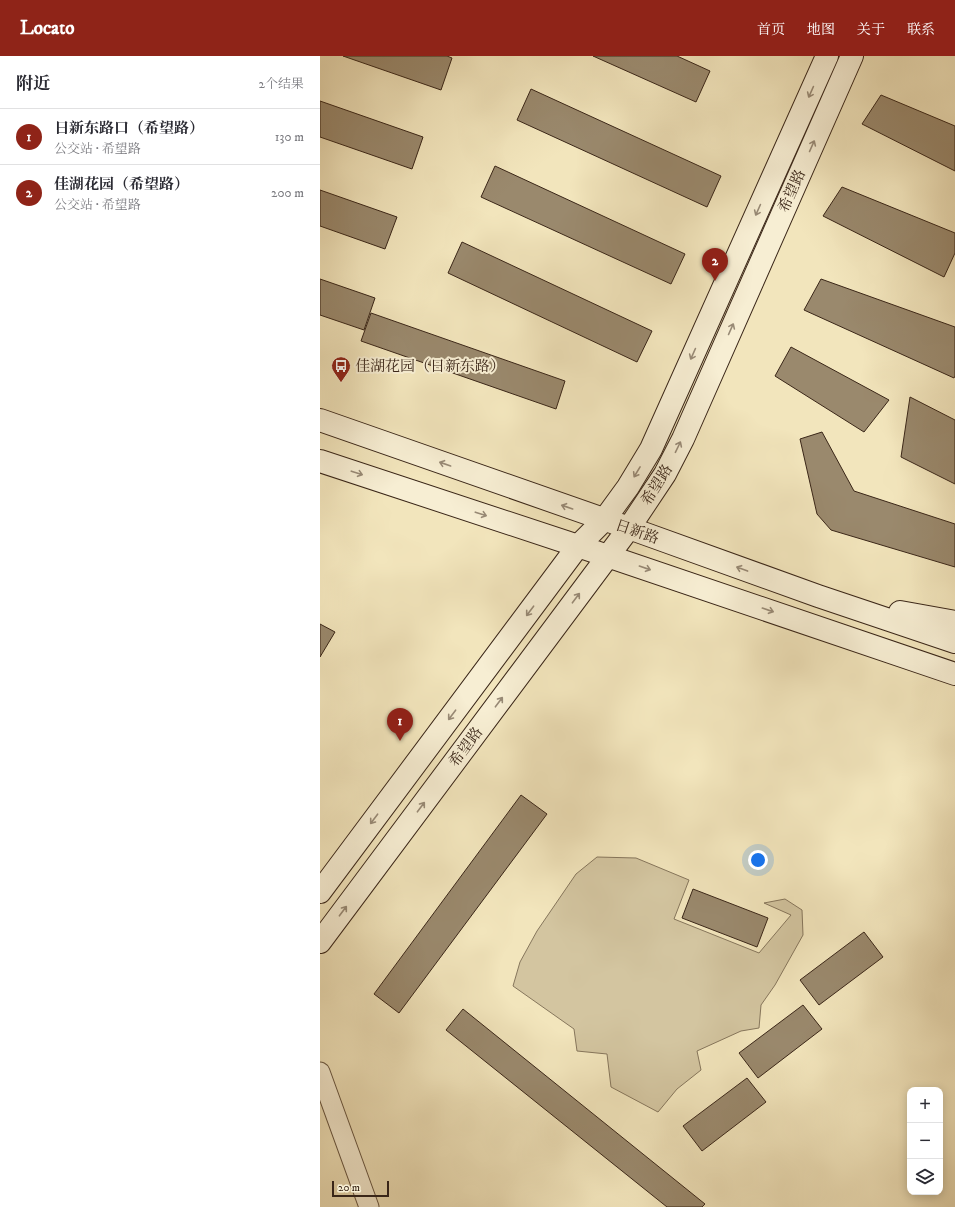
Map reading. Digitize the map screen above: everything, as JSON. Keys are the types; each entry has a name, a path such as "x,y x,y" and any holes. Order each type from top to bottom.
{"street":[{"name":"希望路","path":"320,892 578,546 604,520 628,487 651,449 827,56"},
{"name":"希望路","path":"320,942 629,528 665,474 683,439 852,56"},
{"name":"日新路","path":"320,420 818,596 955,642"},
{"path":"320,461 608,556 955,674"},
{"path":"818,596 955,622"},
{"path":"838,634 955,683"},
{"path":"320,1072 369,1207"}],"shaded area":[{"path":"597,857 636,858 689,880 674,919 759,953 791,915 764,903 785,899 802,910 803,935 775,985 761,1005 759,1028 741,1031 697,1051 701,1070 677,1089 658,1112 611,1087 607,1054 577,1051 574,1029 513,986 520,962 537,931 576,874"}],"building":[{"path":"343,56 447,56 452,58 441,90"},
{"path":"593,56 677,56 710,71 696,102"},
{"path":"531,89 721,176 707,207 517,120"},
{"path":"881,95 955,126 955,171 862,124"},
{"path":"320,101 423,137 412,169 320,137"},
{"path":"495,166 685,254 671,284 481,197"},
{"path":"842,187 955,233 955,253 944,277 823,216"},
{"path":"320,190 397,217 385,249 320,226"},
{"path":"462,242 652,331 637,362 448,273"},
{"path":"320,279 375,298 364,330 320,315"},
{"path":"821,279 955,327 954,378 804,310"},
{"path":"371,313 565,381 556,409 361,341"},
{"path":"791,347 889,400 864,432 775,376"},
{"path":"910,397 955,420 955,484 901,457"},
{"path":"822,432 854,491 955,524 955,567 831,530 817,514 800,439"},
{"path":"320,624 335,632 320,657"},
{"path":"521,795 547,814 399,1013 374,994"},
{"path":"693,889 768,918 757,947 682,918"},
{"path":"864,932 883,957 819,1005 800,980"},
{"path":"803,1005 822,1029 758,1078 739,1053"},
{"path":"463,1009 705,1204 702,1207 667,1207 446,1030"},
{"path":"747,1078 766,1102 702,1151 683,1126"}],"place":[{"name":"佳湖花园（希望路）","path":"715,281"},
{"name":"佳湖花园（日新东路）","path":"341,383"},
{"name":"日新东路口（希望路）","path":"400,741"}]}
